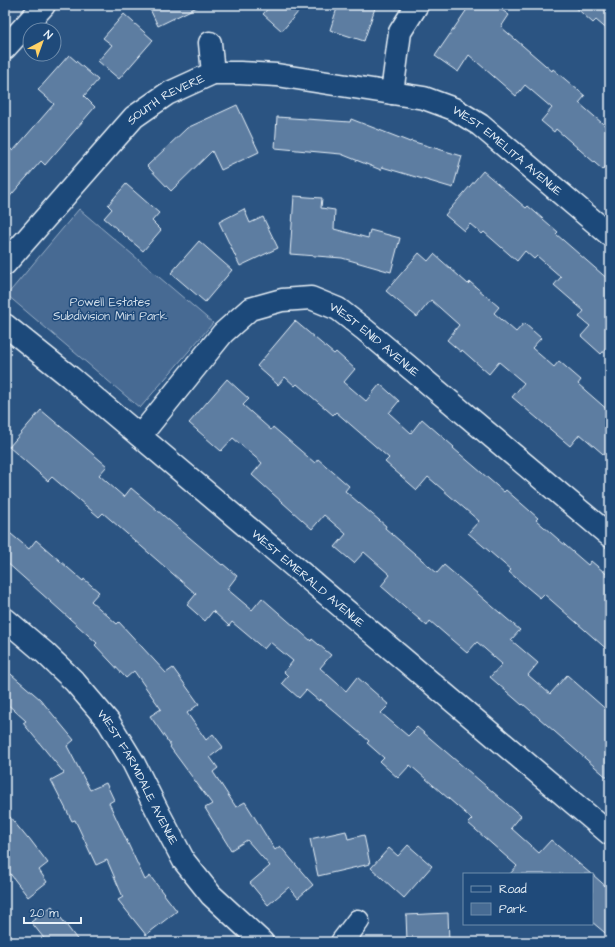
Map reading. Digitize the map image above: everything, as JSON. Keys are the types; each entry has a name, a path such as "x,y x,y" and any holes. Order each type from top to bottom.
{"street":[{"path":"5,48 44,5"},
{"path":"392,93 400,32 417,5"},
{"path":"210,43 213,73"},
{"name":"SOUTH REVERE","path":"5,264 134,117 167,94 213,73 277,75 392,93"},
{"name":"WEST EMELITA AVENUE","path":"392,93 424,98 454,109 480,125 610,235"},
{"name":"WEST ENID AVENUE","path":"140,436 223,333 250,309 282,300 311,298 338,309 365,330 610,536"},
{"name":"WEST EMERALD AVENUE","path":"5,325 70,377 610,834"},
{"name":"WEST FARMDALE AVENUE","path":"5,619 45,653 74,681 108,721 133,762 184,861 211,895 262,942"},
{"path":"342,942 358,921"}],"green space":[{"name":"Powell Estates Subdivision Mini Park","path":"79,209 213,323 140,408 7,295"}],"building":[{"path":"148,5 201,5 158,26"},
{"path":"271,5 304,5 282,31 263,14"},
{"path":"338,5 376,5 364,41 330,30"},
{"path":"470,5 495,5 509,15 501,27 552,71 553,69 585,96 579,103 610,130 610,161 603,170 556,129 554,132 541,121 552,108 525,85 516,96 469,55 458,72 435,56"},
{"path":"573,5 610,5 610,32 596,20 593,23"},
{"path":"124,14 153,40 119,79 98,61 112,45 103,38"},
{"path":"69,55 98,80 84,96 95,107 45,165 41,161 5,202 5,144 13,151 54,104 38,90"},
{"path":"237,105 259,152 221,170 212,151 171,191 147,166 187,128"},
{"path":"277,117 350,122 351,119 410,142 411,141 462,156 453,188 382,167 381,170 341,154 275,148"},
{"path":"483,171 526,208 528,206 558,232 556,234 610,281 610,344 601,354 581,336 590,326 579,317 584,311 554,285 561,277 537,256 534,259 525,251 517,261 484,232 482,234 470,224 464,231 445,215"},
{"path":"126,184 159,213 152,221 161,230 143,251 104,218 112,209 108,205"},
{"path":"294,196 322,198 321,208 335,210 334,229 368,238 370,230 400,238 391,272 342,258 290,254"},
{"path":"244,209 250,223 263,217 278,248 240,266 219,222"},
{"path":"199,241 232,270 205,302 171,273"},
{"path":"419,253 428,261 434,254 468,284 470,282 499,307 494,313 516,332 524,323 541,338 532,348 554,367 559,361 581,380 578,384 610,412 610,460 580,434 570,446 512,397 524,383 499,362 489,374 462,350 461,352 447,340 459,325 431,300 417,317 386,291"},
{"path":"295,321 334,354 336,352 355,369 344,382 366,401 380,384 399,401 389,413 411,433 422,419 504,492 506,490 538,518 536,520 588,565 591,561 610,577 610,652 544,594 540,598 509,572 511,570 468,533 479,521 428,477 417,490 385,462 389,458 336,412 333,415 297,384 295,386 285,377 278,385 257,366"},
{"path":"227,379 249,399 243,405 271,430 273,427 315,463 318,459 349,486 345,491 437,573 444,565 520,630 511,640 538,663 528,675 550,694 567,675 610,713 610,780 490,677 502,664 477,642 467,653 430,621 427,626 381,586 390,575 364,552 354,563 335,547 346,534 324,515 312,529 252,475 262,463 233,438 221,451 189,423"},
{"path":"41,410 107,466 99,475 124,497 131,488 237,576 227,589 252,610 262,598 311,641 312,639 331,655 320,668 346,691 357,677 389,705 381,713 408,736 417,727 521,816 511,828 539,853 551,840 590,873 511,873 517,866 468,823 472,819 410,765 398,778 380,762 384,758 367,743 369,741 320,699 319,701 306,690 299,698 282,683 288,676 284,672 293,661 270,642 264,649 232,622 229,626 213,611 205,621 187,605 196,594 103,513 99,517 52,477 48,481 9,447"},
{"path":"5,529 29,549 36,540 83,581 84,579 99,592 91,601 117,624 119,622 166,673 173,668 199,704 187,713 206,740 213,734 223,747 210,757 218,768 213,772 236,807 245,802 275,850 280,846 313,885 298,898 289,887 268,905 250,883 270,866 247,840 231,850 205,808 212,804 170,747 171,746 150,716 161,709 134,671 126,678 95,645 97,643 5,561"},
{"path":"5,669 40,699 74,740 67,746 90,790 106,783 114,800 109,803 145,880 150,876 177,911 146,935 118,900 123,897 107,860 96,865 75,820 72,821 51,780 64,773 23,723 26,721 5,702"},
{"path":"5,811 28,839 29,838 48,863 39,870 47,882 28,897 5,867"},
{"path":"346,831 348,839 364,835 370,864 318,876 310,839"},
{"path":"408,845 432,866 404,898 371,868 389,848 398,856"},
{"path":"593,875 610,890 610,937 593,923"},
{"path":"52,906 79,942 47,942 31,922"},
{"path":"448,913 449,942 422,942 422,940 407,941 406,915"}]}
